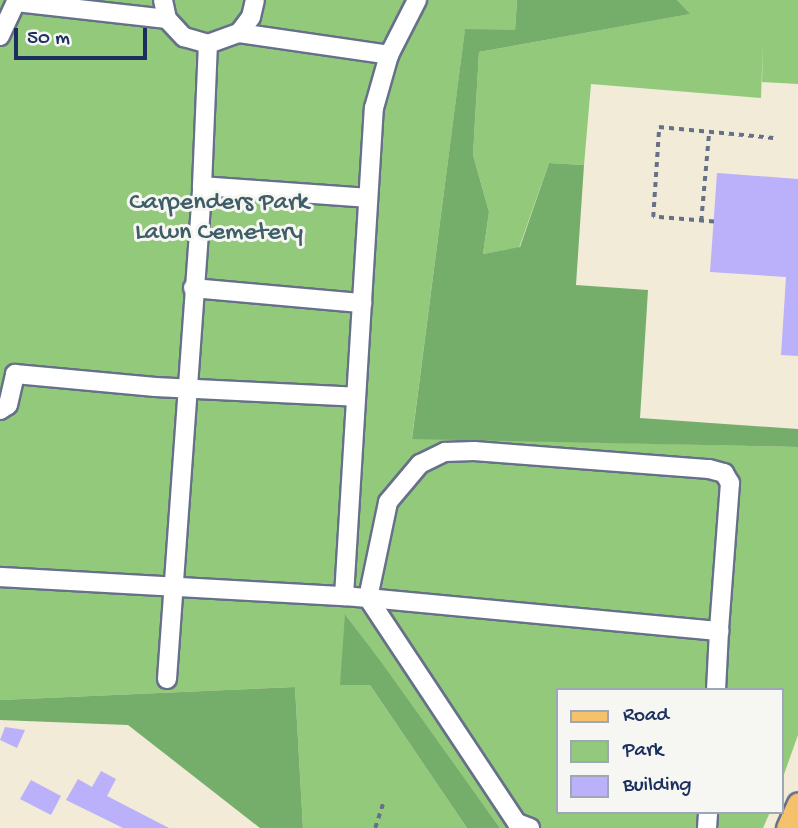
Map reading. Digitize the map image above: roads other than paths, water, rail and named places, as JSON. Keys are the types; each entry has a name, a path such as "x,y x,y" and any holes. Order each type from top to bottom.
{"main road":[{"path":"787,828 798,803"}],"lane":[{"path":"163,0 167,19 184,37 208,44 239,33 389,55"},
{"path":"239,33 251,17 255,0"},
{"path":"344,596 374,108 389,55 417,0"},
{"path":"0,36 17,1 167,19"},
{"path":"167,679 202,186 208,44"},
{"path":"202,186 368,198"},
{"path":"193,288 362,303"},
{"path":"0,410 8,405 15,374 356,397"},
{"path":"530,828 517,823 368,598 387,502 420,464 444,452 474,450 709,469 724,473 730,483 716,688"},
{"path":"0,577 173,589 344,596 719,631"}],"park label":[{"name":"Carpenders Park Lawn Cemetery","path":"219,218"}]}
